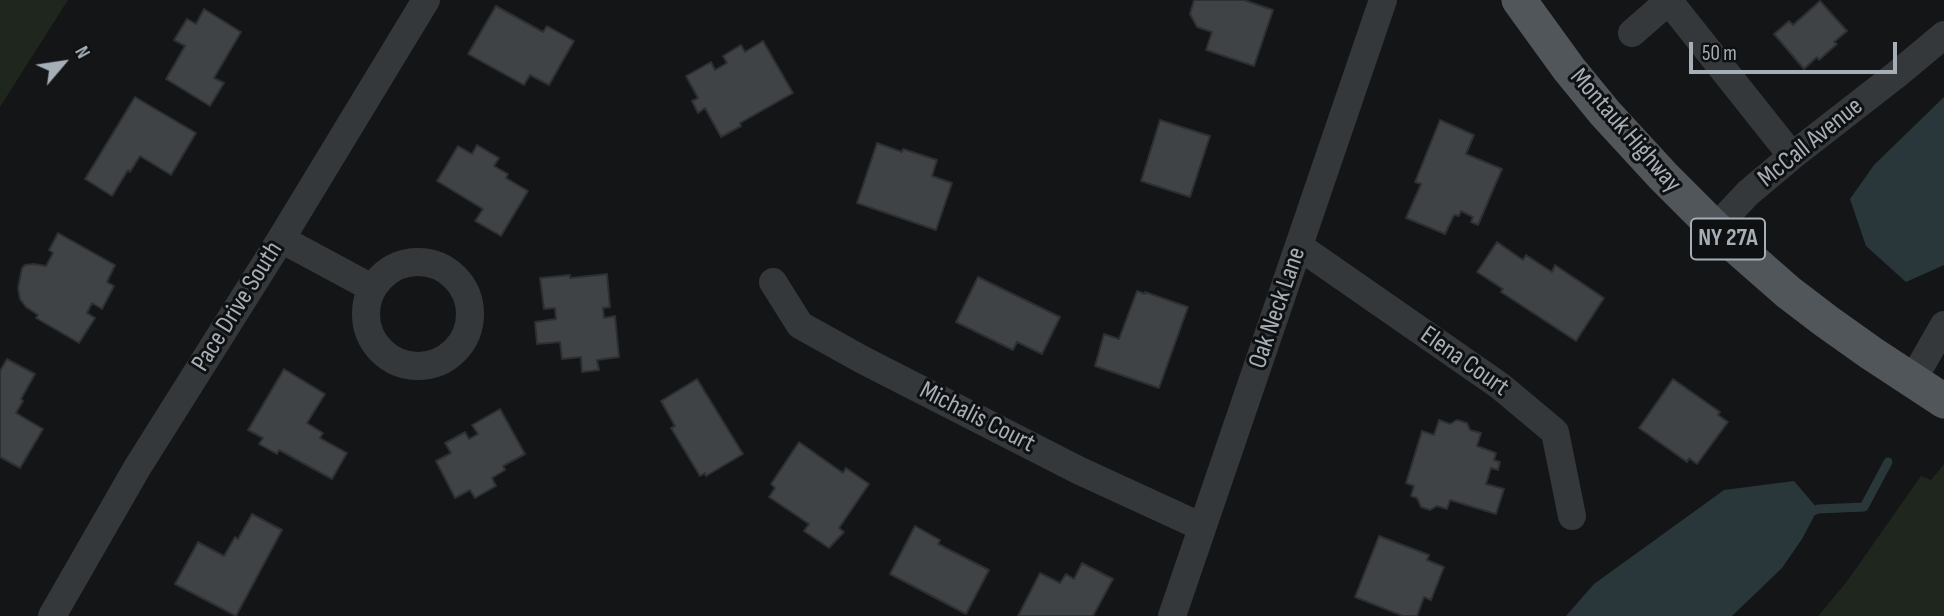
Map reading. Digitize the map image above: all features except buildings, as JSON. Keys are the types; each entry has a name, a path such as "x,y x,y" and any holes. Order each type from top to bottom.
{"main road":[{"name":"Montauk Highway","path":"1519,0 1605,113 1662,176 1715,228 1826,321 1944,401"}],"street":[{"name":"Pace Drive South","path":"62,613 137,468 281,239 426,0"},
{"name":"Oak Neck Lane","path":"1172,616 1383,0"},
{"path":"1632,33 1664,5 1672,5 1792,156"},
{"name":"McCall Avenue","path":"1715,228 1748,193 1944,35"},
{"path":"281,239 372,288"},
{"name":"Elena Court","path":"1300,247 1500,386 1555,432 1572,516"},
{"name":"Michalis Court","path":"773,282 800,325 1078,470 1202,527"},
{"path":"1912,381 1944,325"}],"shaded area":[{"path":"0,0 68,0 0,107"},
{"path":"1944,97 1944,265 1906,282 1866,246 1850,199 1874,165"},
{"path":"1944,464 1944,616 1818,616 1845,584 1921,476 1931,480"},
{"path":"1794,481 1818,509 1782,568 1732,616 1566,616 1594,584 1724,490"}],"waterway":[{"path":"1809,513 1818,509 1864,507 1888,462"}]}
